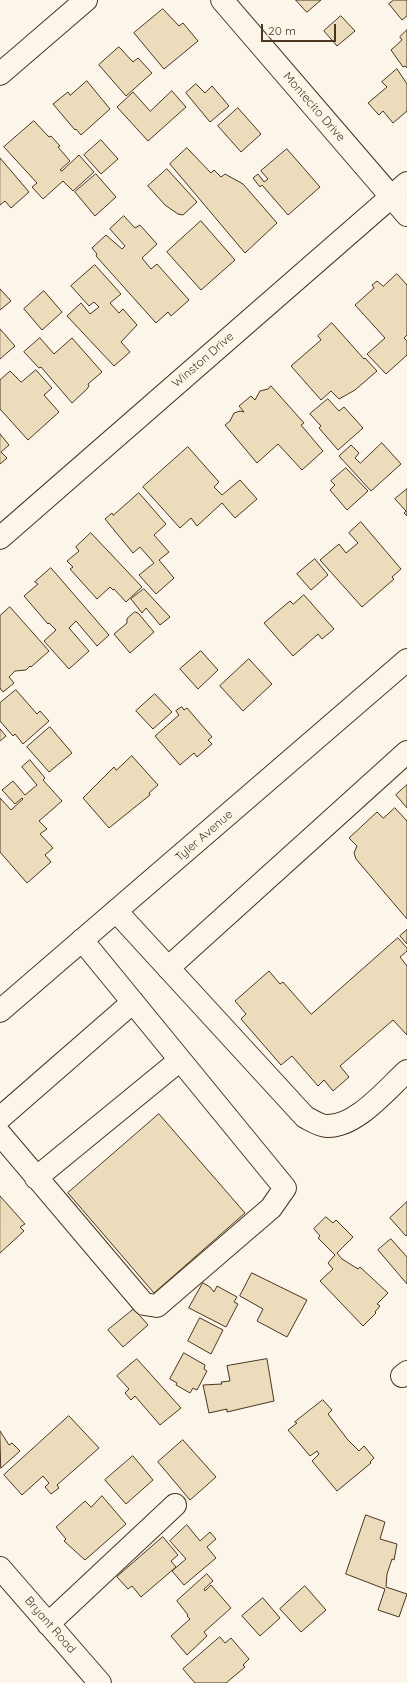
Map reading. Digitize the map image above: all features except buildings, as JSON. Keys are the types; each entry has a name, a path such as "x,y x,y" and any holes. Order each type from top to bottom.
{"street":[{"path":"0,74 86,0"},
{"name":"Montecito Drive","path":"222,0 399,190 407,215"},
{"name":"Winston Drive","path":"0,538 399,190"},
{"name":"Tyler Avenue","path":"0,1011 407,660"},
{"path":"168,968 407,752"},
{"path":"116,911 305,1117 326,1127 341,1125 355,1118 407,1071"},
{"path":"0,1134 144,1304 157,1306 271,1208 285,1188 82,940"},
{"path":"0,1118 133,1002"},
{"path":"36,1178 180,1060"},
{"path":"48,1624 175,1505"},
{"name":"Bryant Road","path":"0,1568 100,1683"}]}
